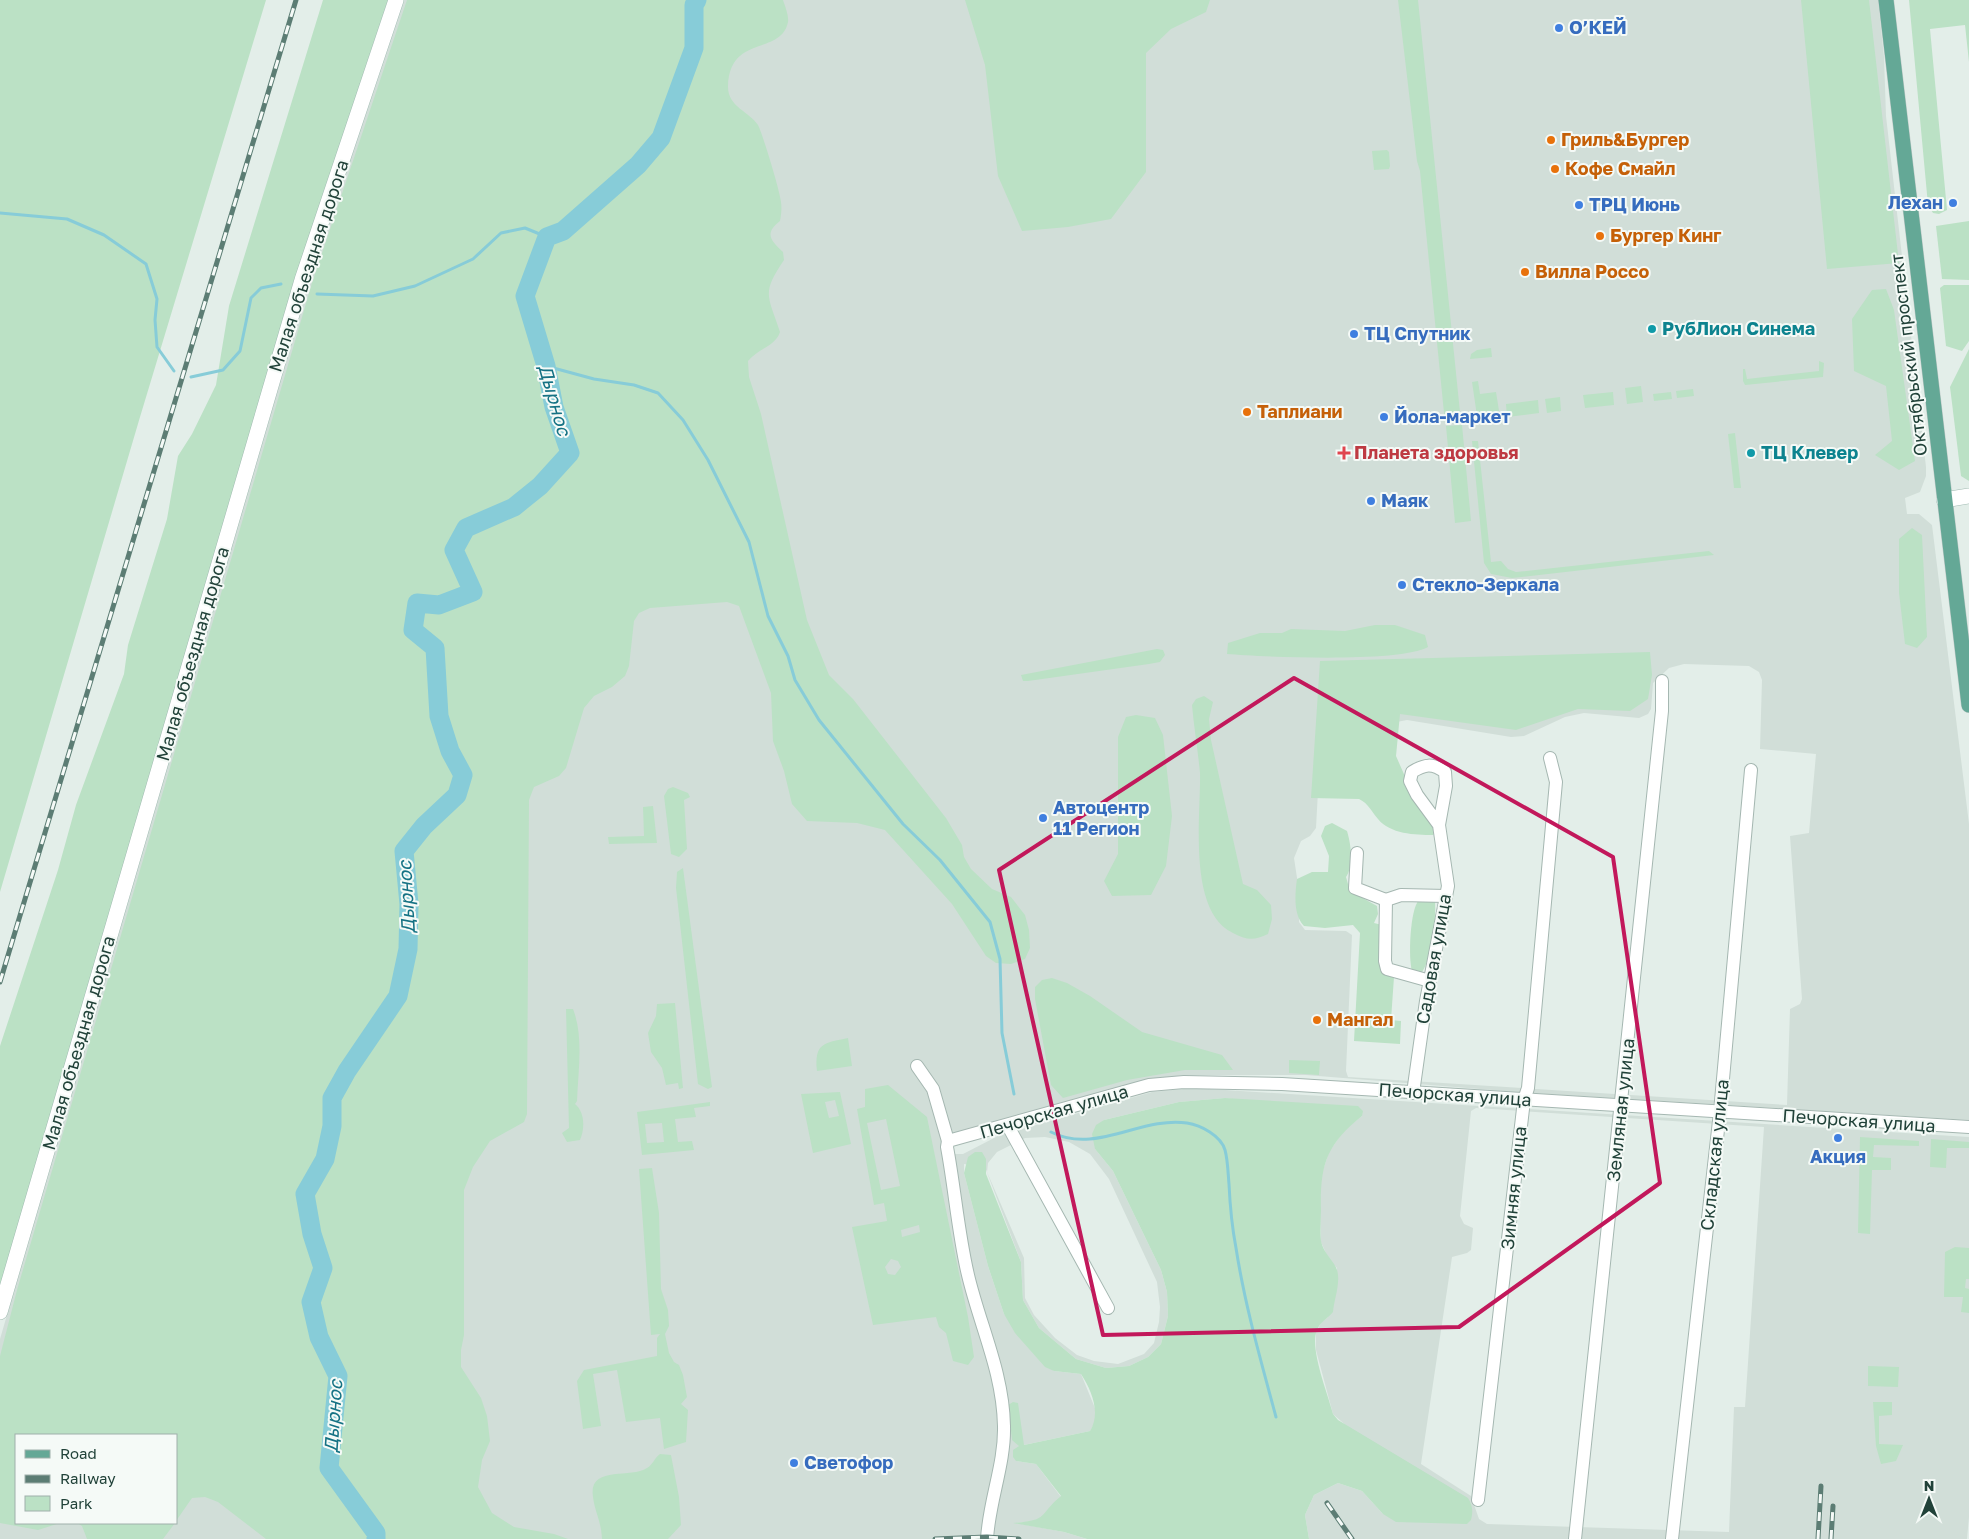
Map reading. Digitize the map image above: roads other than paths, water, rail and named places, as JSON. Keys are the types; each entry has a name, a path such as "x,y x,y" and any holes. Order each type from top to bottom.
{"main road":[{"name":"Октябрьский проспект","path":"1886,0 1969,705"}],"street":[{"name":"Малая объездная дорога","path":"0,1312 302,280 396,0"},
{"path":"1944,500 1969,496"},
{"name":"Земляная улица","path":"1575,1539 1662,711 1662,681"},
{"name":"Зимняя улица","path":"1478,1500 1524,1100 1528,1088 1551,853 1556,782 1550,758"},
{"name":"Складская улица","path":"1672,1539 1720,1112 1751,770"},
{"name":"Садовая улица","path":"1414,1093 1430,981 1448,886 1440,825"},
{"path":"1357,853 1355,888 1386,900 1401,895 1446,896"},
{"path":"1386,900 1385,961 1387,969 1430,981"},
{"path":"917,1066 932,1089 948,1144 957,1227 968,1277 994,1355 1004,1424 1004,1447 987,1539"},
{"name":"Печорская улица","path":"948,1144 1163,1083 1282,1084 1969,1127"},
{"path":"1008,1126 1108,1308"}],"waterway":[{"name":"Дырнос","path":"376,1539 376,1533 329,1468 338,1376 319,1337 311,1302 323,1268 312,1234 305,1194 325,1159 332,1126 332,1098 347,1071 398,996 408,949 409,904 404,851 424,826 457,795 463,775 450,751 439,716 435,648 413,630 417,603 439,605 473,592 454,550 466,528 514,507 540,486 570,453 554,407 546,366 525,296 547,237 563,231 638,165 661,138 694,48 694,5 697,0"},
{"path":"0,213 67,219 104,235 146,264 157,299 155,320 157,347 174,371"},
{"path":"317,294 373,296 415,286 473,259 501,233 525,228 547,237"},
{"path":"191,377 223,370 240,351 251,298 261,288 281,284"},
{"path":"546,366 594,379 634,385 658,393 683,420 708,460 749,542 768,616 788,656 795,680 819,720 903,824 940,860 990,922 1000,959 1002,1033 1014,1094"},
{"path":"1051,1132 1068,1138 1085,1139 1170,1122 1187,1123 1204,1129 1215,1136 1223,1145 1227,1159 1232,1224 1244,1291 1276,1417"}],"railway":[{"path":"0,982 296,0"},
{"path":"1818,1539 1821,1486"},
{"path":"1327,1503 1352,1539"},
{"path":"1831,1539 1833,1506"},
{"path":"935,1539 987,1537 1019,1539"}],"place":[{"name":"О’КЕЙ","path":"1559,28"},
{"name":"Гриль&Бургер","path":"1551,140"},
{"name":"Кофе Смайл","path":"1555,169"},
{"name":"Лехан","path":"1953,203"},
{"name":"ТРЦ Июнь","path":"1579,205"},
{"name":"Бургер Кинг","path":"1600,236"},
{"name":"Вилла Россо","path":"1525,272"},
{"name":"РубЛион Синема","path":"1652,329"},
{"name":"ТЦ Спутник","path":"1354,334"},
{"name":"Таплиани","path":"1247,412"},
{"name":"Йола-маркет","path":"1384,417"},
{"name":"Планета здоровья","path":"1344,453"},
{"name":"ТЦ Клевер","path":"1751,453"},
{"name":"Маяк","path":"1371,501"},
{"name":"Стекло-Зеркала","path":"1402,585"},
{"name":"Автоцентр 11 Регион","path":"1043,818"},
{"name":"Мангал","path":"1317,1020"},
{"name":"Акция","path":"1838,1138"},
{"name":"Светофор","path":"794,1463"}]}
